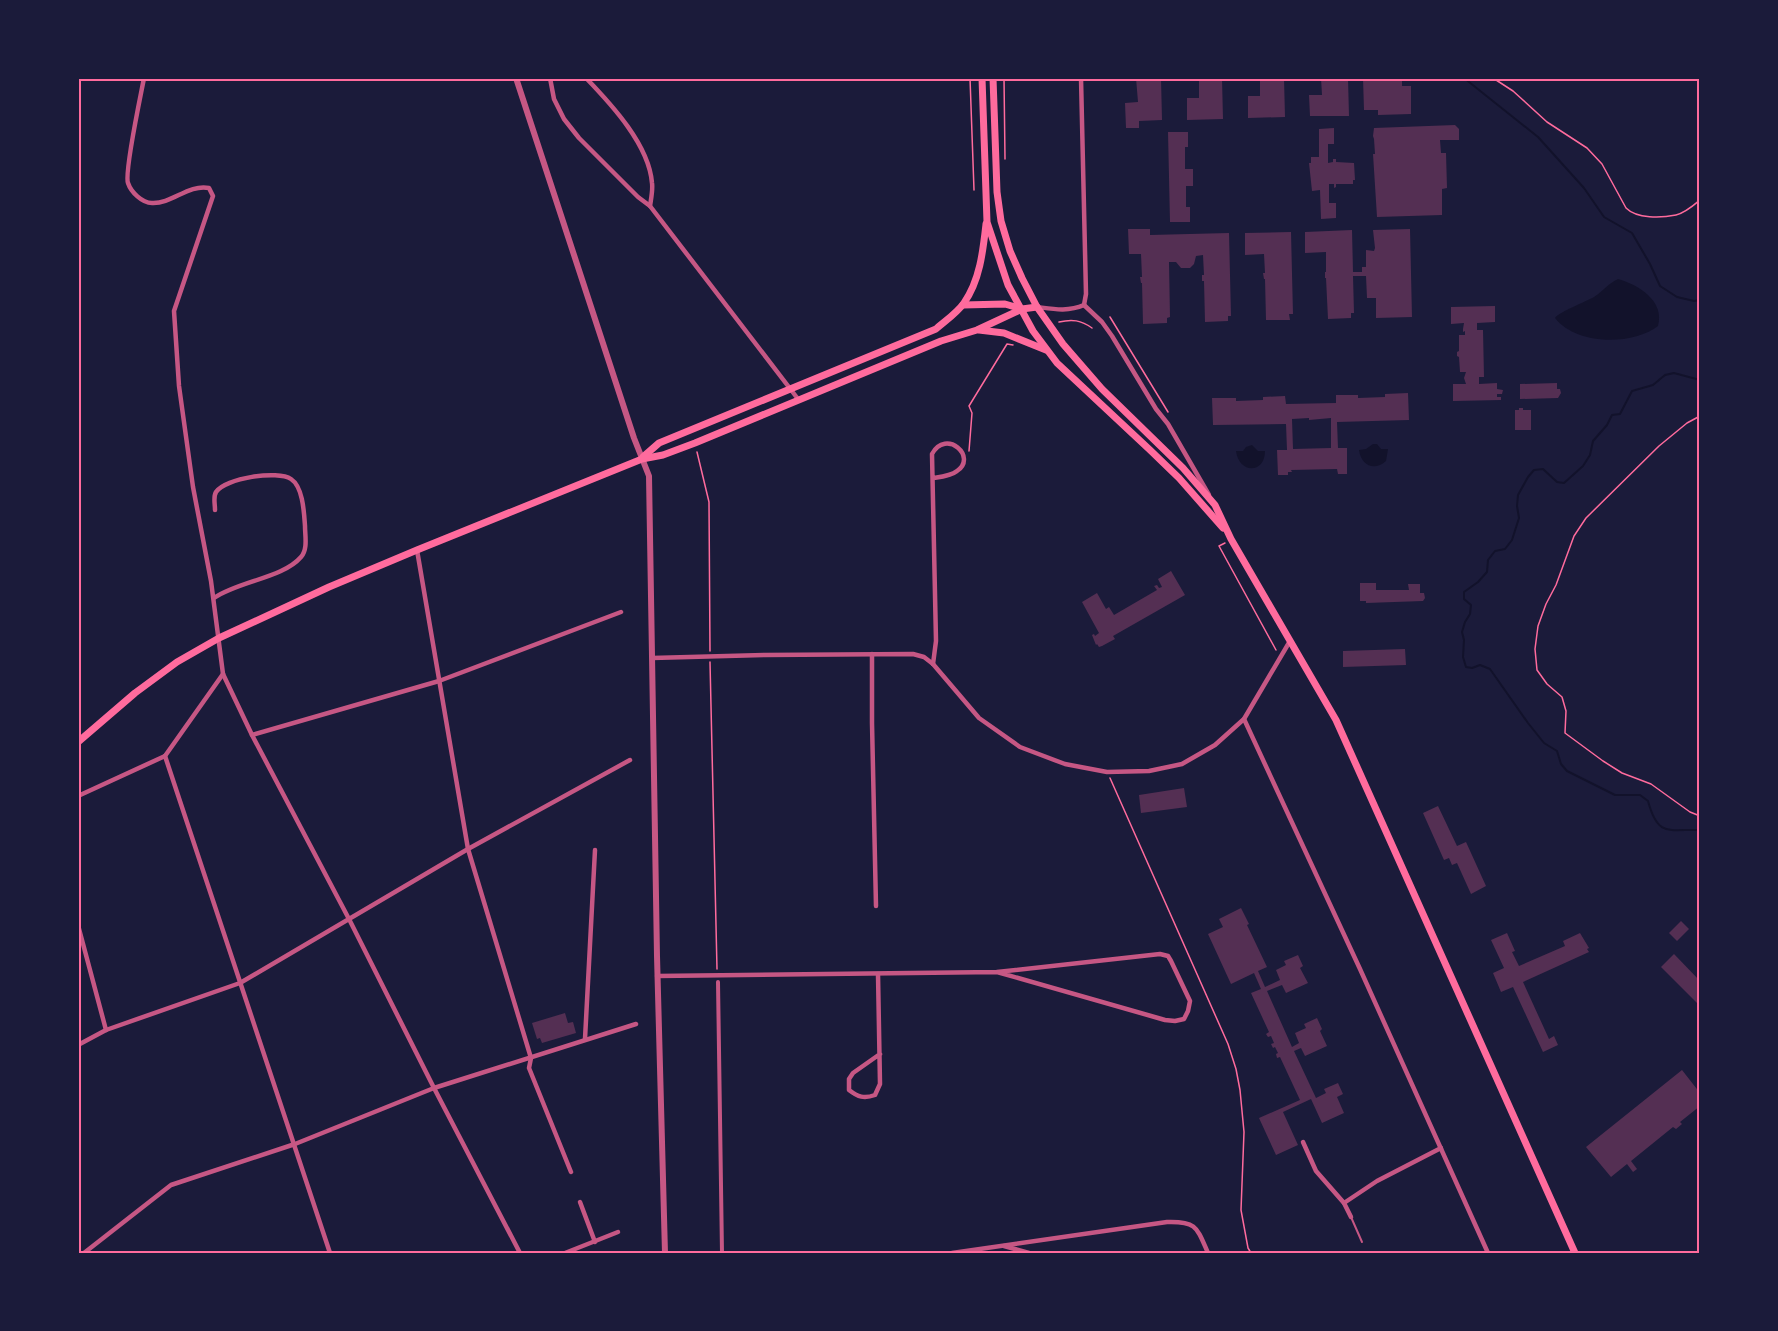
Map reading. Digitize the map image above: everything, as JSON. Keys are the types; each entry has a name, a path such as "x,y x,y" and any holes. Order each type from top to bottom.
{"main road":[{"path":"642,459 659,443 936,329 963,305 982,261 987,222 982,78"},
{"path":"993,78 997,192 1002,221 1010,250 1037,307 1063,344 1102,389 1183,468 1215,505 1229,535 1336,720 1575,1253"},
{"path":"987,222 1008,285 1046,350 1179,478 1229,535"},
{"path":"963,305 1005,304 1022,309"},
{"path":"78,742 135,693 177,662 219,638 329,587 642,459 663,455 695,443 941,341 977,330 1022,309 1037,307"},
{"path":"977,330 1004,333 1046,350"}],"street":[{"path":"144,78 128,166 128,183 140,199 151,203 171,199 200,186 208,188 213,196 174,311 179,386 223,674 252,735 520,1253"},
{"path":"516,78 649,476 657,976 665,1253"},
{"path":"550,78 559,111 571,128 638,198 650,206 798,399"},
{"path":"586,78 628,128 647,159 652,184 650,206"},
{"path":"1081,78 1086,294 1084,305"},
{"path":"1037,307 1060,310 1084,305"},
{"path":"1084,305 1102,322 1112,336 1156,409 1173,432 1215,505"},
{"path":"933,478 957,471 963,463 963,454 958,446 951,443 944,444 932,454 936,641 933,664"},
{"path":"213,598 235,586 293,565 303,555 306,541 299,489 291,479 279,475 266,475 226,483 217,490 214,497 215,510"},
{"path":"417,550 468,849 531,1058 529,1068 571,1172"},
{"path":"252,735 439,681 621,612"},
{"path":"652,658 912,654 924,657 933,664 980,718 1020,747 1065,764 1107,772 1149,771 1182,764 1215,745 1244,719 1290,641"},
{"path":"872,654 876,906"},
{"path":"78,796 165,756 223,674"},
{"path":"1244,719 1488,1253"},
{"path":"165,756 330,1253"},
{"path":"78,1045 106,1030 240,982 468,849 630,760"},
{"path":"585,1039 595,850"},
{"path":"78,925 106,1030"},
{"path":"657,976 997,972 1160,954 1168,956 1190,1001 1184,1019 1165,1020 997,972"},
{"path":"878,974 880,1054 880,1084 875,1095 866,1098 855,1095 849,1090 849,1079 853,1073 880,1054"},
{"path":"718,982 722,1253"},
{"path":"84,1253 171,1185 295,1144 434,1088 636,1024"},
{"path":"1303,1142 1316,1171 1344,1203 1351,1217"},
{"path":"1344,1203 1377,1181 1441,1148"},
{"path":"580,1202 595,1242"},
{"path":"952,1253 1184,1221 1197,1229 1208,1253"},
{"path":"565,1253 618,1232"},
{"path":"1001,1245 1029,1253"}],"lane":[{"path":"1351,1217 1362,1242"}],"path":[{"path":"970,78 974,190"},
{"path":"1004,78 1005,159"},
{"path":"1493,78 1513,90 1547,122 1587,148 1602,164 1630,212 1650,217 1677,215 1700,200"},
{"path":"1059,322 1082,321 1092,328"},
{"path":"969,455 972,413 969,406 1007,344 1019,346"},
{"path":"1700,416 1659,446 1586,518 1574,536 1556,585 1546,604 1538,626 1535,649 1537,670 1546,684 1562,697 1566,711 1565,733 1622,773 1651,784 1690,812 1700,816"},
{"path":"697,452 709,502 717,970"},
{"path":"1229,535 1219,546 1280,658"},
{"path":"1107,772 1227,1042 1236,1069 1244,1132 1241,1210 1251,1253"}],"shaded area":[{"path":"1618,279 1642,290 1654,302 1658,309 1658,326 1634,337 1605,340 1576,333 1564,327 1555,318 1594,297"},
{"path":"1377,444 1381,449 1388,449 1386,461 1377,466 1365,463 1359,450 1366,449"},
{"path":"1252,445 1258,451 1265,451 1261,464 1252,468 1242,464 1236,451 1243,451"}],"building":[{"path":"1136,78 1161,78 1162,120 1139,121 1139,128 1126,128 1125,103 1138,102"},
{"path":"1199,78 1222,78 1223,119 1187,120 1187,98 1199,98"},
{"path":"1260,78 1284,78 1285,117 1248,118 1248,96 1260,96"},
{"path":"1321,78 1348,78 1349,116 1310,116 1309,95 1322,95"},
{"path":"1363,78 1402,78 1402,86 1411,86 1411,114 1378,115 1378,110 1364,110"},
{"path":"1455,125 1459,129 1459,140 1440,140 1441,153 1446,153 1447,188 1442,189 1442,215 1377,217 1373,154 1375,154 1374,128"},
{"path":"1334,128 1334,144 1328,144 1328,163 1336,159 1336,162 1354,163 1355,180 1353,184 1336,184 1334,188 1334,184 1329,184 1329,203 1336,203 1336,218 1321,219 1320,190 1312,191 1309,163 1311,163 1311,157 1319,157 1319,129"},
{"path":"1168,132 1188,132 1185,169 1193,169 1193,186 1186,186 1186,207 1190,207 1190,222 1170,222"},
{"path":"1128,229 1150,229 1150,235 1229,233 1231,316 1228,316 1228,321 1205,322 1203,255 1196,256 1190,268 1181,268 1176,262 1169,262 1170,317 1167,318 1167,323 1143,324 1141,254 1129,254"},
{"path":"1410,229 1412,317 1376,318 1376,298 1367,298 1366,276 1353,276 1354,313 1351,313 1351,318 1328,319 1326,252 1305,253 1305,232 1352,230 1353,272 1362,272 1362,267 1366,267 1366,250 1374,251 1375,248 1373,230"},
{"path":"1291,232 1293,314 1289,314 1290,320 1266,320 1264,254 1245,255 1245,233"},
{"path":"1495,306 1495,322 1477,323 1477,330 1483,330 1484,377 1479,377 1479,384 1497,383 1497,389 1503,390 1502,394 1497,394 1501,400 1453,401 1453,384 1466,384 1464,378 1466,372 1460,372 1457,356 1459,335 1465,335 1464,323 1451,324 1451,307"},
{"path":"1557,383 1557,389 1560,389 1561,393 1558,398 1520,399 1520,384"},
{"path":"1408,393 1409,420 1337,422 1338,448 1347,448 1347,474 1338,474 1337,469 1291,470 1292,472 1288,472 1288,475 1278,475 1277,450 1287,450 1286,424 1213,425 1212,398 1236,398 1236,401 1285,396 1286,404 1336,403 1336,395 1358,395 1358,398 1385,397 1385,394","holes":["1309,418 1309,420 1331,418 1331,448 1293,449 1292,419"]},
{"path":"1519,408 1531,410 1531,430 1515,430 1515,410"},
{"path":"1171,571 1185,595 1113,636 1115,639 1099,647 1096,645 1092,635 1099,633 1082,602 1097,593 1106,609 1109,607 1114,615 1157,590 1154,586 1162,587 1158,579"},
{"path":"1360,583 1376,583 1376,590 1409,590 1408,584 1420,584 1420,593 1424,593 1425,598 1423,601 1366,603 1366,601 1360,601"},
{"path":"1405,649 1406,665 1343,667 1343,651"},
{"path":"1184,788 1187,807 1141,813 1139,795"},
{"path":"1438,806 1457,846 1466,842 1486,886 1471,894 1457,863 1452,865 1449,858 1444,860 1423,813"},
{"path":"1241,908 1267,967 1258,971 1265,987 1280,980 1276,970 1286,965 1284,961 1298,955 1303,966 1300,968 1308,983 1286,993 1282,985 1267,991 1292,1047 1299,1043 1295,1033 1306,1028 1304,1024 1317,1018 1327,1046 1305,1056 1301,1048 1294,1051 1316,1098 1326,1093 1324,1089 1338,1083 1343,1094 1337,1097 1344,1113 1322,1123 1311,1099 1283,1112 1298,1145 1276,1155 1259,1118 1300,1100 1280,1057 1277,1058 1278,1053 1271,1044 1274,1043 1271,1036 1268,1037 1266,1034 1269,1032 1251,993 1261,989 1254,973 1231,984 1208,934 1223,927 1219,919"},
{"path":"1681,921 1689,929 1677,941 1669,933"},
{"path":"1507,933 1519,966 1565,946 1563,941 1580,933 1589,948 1587,949 1589,952 1523,982 1549,1039 1554,1036 1558,1045 1543,1052 1513,987 1501,992 1493,973 1504,968 1491,940"},
{"path":"1674,954 1700,981 1700,1006 1661,967"},
{"path":"565,1013 568,1023 573,1022 576,1033 542,1043 540,1038 537,1039 532,1023"},
{"path":"1682,1070 1700,1093 1700,1106 1680,1122 1682,1124 1676,1129 1673,1127 1631,1161 1637,1169 1633,1172 1627,1164 1611,1177 1586,1147"}],"waterway":[{"path":"1464,78 1538,137 1584,188 1604,217 1632,233 1660,286 1677,297 1700,300"},
{"path":"1700,380 1674,373 1665,375 1653,385 1632,391 1620,414 1612,415 1607,425 1593,441 1590,455 1583,466 1564,483 1557,482 1543,469 1534,470 1518,495 1519,518 1512,540 1505,549 1495,551 1488,560 1487,572 1464,592 1464,599 1471,605 1470,614 1462,632 1463,657 1466,667 1472,668 1480,665 1490,669 1544,743 1557,751 1561,764 1567,771 1615,795 1640,795 1648,801 1656,821 1666,829 1700,830"}]}
